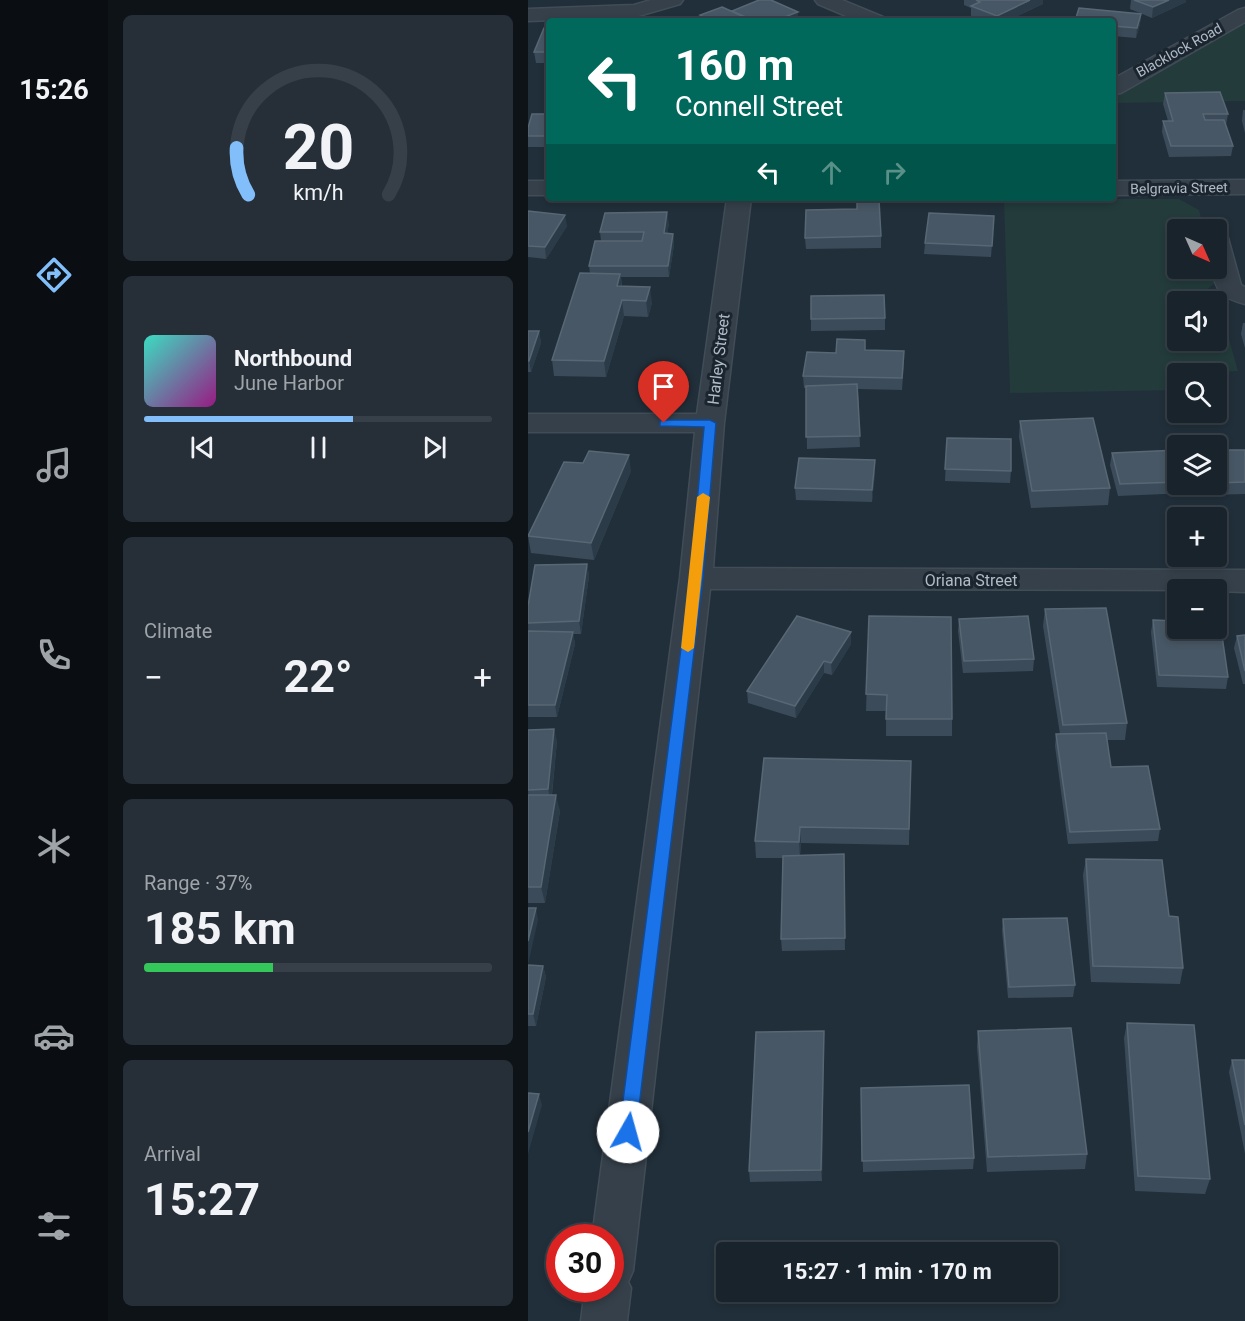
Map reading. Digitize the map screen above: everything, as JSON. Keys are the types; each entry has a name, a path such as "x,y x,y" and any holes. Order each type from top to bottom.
{"street":[{"path":"528,15 635,11 673,0"},
{"path":"825,0 869,18"},
{"name":"Blacklock Road","path":"1116,85 1245,14"},
{"name":"Belgravia Street","path":"1116,189 1211,216 1245,187"},
{"path":"528,188 546,188"},
{"name":"Harley Street","path":"616,1224 696,578 710,423 739,201"},
{"path":"1211,216 1229,295"},
{"path":"528,423 710,423"},
{"name":"Oriana Street","path":"696,578 1245,581"},
{"path":"604,1321 606,1302"}],"green space":[{"path":"1245,14 1245,101 1116,103 1116,86"},
{"path":"1179,199 1199,210 1201,219 1167,219 1167,279 1214,279 1215,283 1205,291 1167,291 1167,351 1227,351 1227,332 1238,371 1227,372 1227,363 1167,363 1167,390 1010,393 1004,201"}],"building":[{"path":"759,0 771,0 798,12 782,18 748,18 732,11"},
{"path":"976,0 1030,0 997,16 971,6 980,2"},
{"path":"1134,0 1169,0 1153,7"},
{"path":"722,7 742,16 702,18 704,17 700,15"},
{"path":"1079,8 1141,14 1137,28 1116,26 1116,18 1076,18"},
{"path":"544,28 546,28 546,52 534,52"},
{"path":"1220,92 1228,114 1203,114 1205,120 1224,120 1233,146 1171,146 1163,121 1173,121 1165,93"},
{"path":"532,114 546,114 546,136 528,136"},
{"path":"857,201 879,201 881,236 805,238 806,210 857,209"},
{"path":"528,211 565,215 545,247 528,246"},
{"path":"667,212 664,233 673,234 668,266 589,266 595,241 642,241 644,232 600,232 605,213"},
{"path":"929,213 994,216 992,246 925,243"},
{"path":"580,273 620,274 617,286 650,287 646,301 622,300 604,361 552,360"},
{"path":"884,295 885,318 811,319 811,296"},
{"path":"528,331 539,331 529,361 528,361"},
{"path":"837,339 865,340 865,350 904,351 902,378 803,376 807,352 836,353"},
{"path":"857,384 860,436 806,437 806,386"},
{"path":"1093,418 1110,488 1032,491 1020,421"},
{"path":"947,438 1011,439 1011,471 945,469"},
{"path":"1167,450 1167,482 1120,484 1112,453"},
{"path":"1227,450 1245,450 1245,482 1227,483"},
{"path":"589,451 629,455 591,543 528,536 564,462 583,463"},
{"path":"799,458 875,460 872,490 795,488"},
{"path":"587,564 579,621 528,623 528,606 535,565"},
{"path":"1106,608 1127,723 1063,725 1045,609"},
{"path":"797,616 851,632 831,663 824,661 795,706 747,691"},
{"path":"869,616 951,617 952,719 886,719 887,695 866,694"},
{"path":"1028,616 1034,659 964,661 959,619"},
{"path":"1153,620 1167,621 1167,639 1222,639 1228,677 1159,675"},
{"path":"528,631 573,632 555,705 528,705"},
{"path":"1245,635 1245,671 1237,636"},
{"path":"554,729 548,789 528,790 528,730"},
{"path":"1106,733 1111,767 1148,766 1160,829 1070,832 1056,734"},
{"path":"764,758 911,761 909,829 800,827 799,842 755,841"},
{"path":"528,795 556,795 541,887 528,887"},
{"path":"844,854 845,938 781,939 783,856"},
{"path":"1086,859 1162,860 1169,916 1178,917 1183,968 1093,966"},
{"path":"528,908 536,908 528,941"},
{"path":"1067,918 1075,985 1009,987 1003,919"},
{"path":"528,965 543,966 533,1014 528,1014"},
{"path":"1127,1023 1194,1025 1210,1179 1138,1176"},
{"path":"1071,1028 1087,1154 988,1157 978,1031"},
{"path":"824,1031 821,1170 749,1171 756,1032"},
{"path":"1232,1060 1245,1060 1245,1125"},
{"path":"969,1085 974,1158 862,1161 861,1088"},
{"path":"528,1093 539,1094 528,1132"}],"slow traffic":[{"path":"688,648 703,497"}],"route":[{"path":"628,1132 696,578 710,423 664,423"}]}
